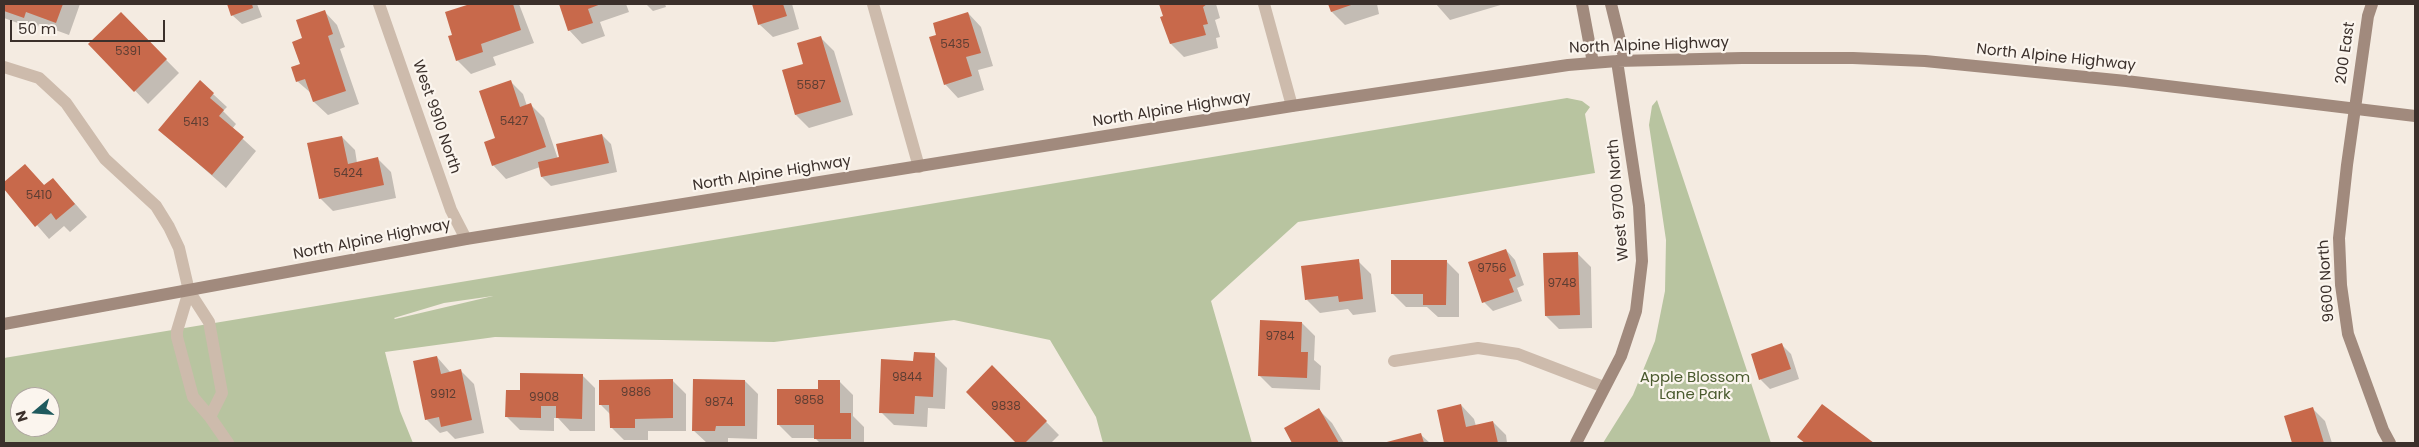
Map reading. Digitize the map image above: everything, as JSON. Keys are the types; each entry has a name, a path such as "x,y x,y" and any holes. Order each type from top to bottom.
{"main road":[{"path":"1582,4 1593,63"},
{"name":"West 9700 North","path":"1576,443 1621,356 1636,310 1642,261 1639,206 1621,61 1610,4"},
{"name":"200 East","path":"2354,108 2368,16 2372,4"},
{"name":"North Alpine Highway","path":"4,324 466,239 919,168 1292,106 1568,65 1621,61 1852,58 1925,61 2126,81 2415,116"},
{"name":"9600 North","path":"2354,108 2340,238 2341,285 2348,334 2383,430 2390,443"}],"street":[{"name":"West 9910 North","path":"379,4 451,210 466,239"},
{"path":"873,4 919,168"},
{"path":"1264,4 1292,106"},
{"path":"4,68 39,78 66,103 105,159 156,206 179,248 189,291 209,322 222,393 210,417"},
{"path":"189,291 177,337 193,397 228,443"},
{"path":"1394,361 1478,348 1518,354 1604,387"}],"green space":[{"path":"1567,98 1582,101 1590,107 1585,114 1595,173 1298,222 1211,301 1252,443 1103,443 1096,417 1050,340 954,320 774,342 495,337 385,352 400,411 413,443 4,443 4,358","holes":["493,296 395,319 444,303"]},
{"name":"Apple Blossom Lane Park","path":"1657,100 1771,443 1603,443 1633,395 1655,341 1665,291 1666,240 1649,125 1652,106"}],"building":[{"path":"4,4 63,4 56,23 26,12 24,18 4,11"},
{"path":"227,4 252,4 253,8 231,16"},
{"path":"470,4 513,4 521,30 481,44 483,52 456,61 448,36 452,35 445,12"},
{"path":"559,4 601,4 588,9 593,23 568,31"},
{"path":"752,4 783,4 787,16 758,25"},
{"path":"1159,4 1207,4 1203,7 1208,24 1203,25 1206,35 1170,44 1160,17 1163,16"},
{"path":"1328,4 1354,4 1331,12"},
{"path":"325,10 333,34 328,36 346,91 313,102 305,79 296,82 291,67 300,64 292,42 302,38 296,20"},
{"path":"121,12 167,59 134,92 88,44"},
{"path":"968,12 981,53 966,57 972,76 944,85 929,37 936,35 933,23"},
{"path":"821,36 841,102 795,115 782,70 803,64 797,43"},
{"path":"200,80 214,93 210,98 224,110 219,116 244,137 212,175 158,130"},
{"path":"511,80 520,107 531,103 546,147 492,166 484,142 495,138 479,91"},
{"path":"602,134 609,163 541,177 538,162 559,157 556,144"},
{"path":"342,136 348,164 378,157 384,185 319,199 307,143"},
{"path":"25,164 44,185 53,178 75,204 56,220 51,213 35,227 4,189 4,182"},
{"path":"1506,249 1516,276 1509,279 1514,292 1482,303 1468,262"},
{"path":"1578,252 1580,315 1545,316 1543,253"},
{"path":"1359,259 1363,299 1339,302 1338,296 1305,300 1301,266"},
{"path":"1391,260 1447,260 1446,305 1423,305 1423,294 1391,294"},
{"path":"1260,320 1302,322 1301,352 1308,352 1307,378 1258,376"},
{"path":"1782,343 1791,369 1759,380 1751,354"},
{"path":"914,352 935,353 933,397 915,396 914,414 879,413 881,359 913,361"},
{"path":"437,356 441,374 461,369 472,420 441,427 439,417 425,420 413,361"},
{"path":"992,365 1047,421 1025,443 1016,443 966,392"},
{"path":"520,373 583,374 582,419 556,418 556,406 541,406 541,418 505,417 506,390 520,390"},
{"path":"673,379 673,418 635,419 635,428 610,428 609,405 599,405 599,380"},
{"path":"693,379 745,380 745,426 716,426 715,431 692,431"},
{"path":"818,380 840,380 840,413 851,413 851,439 814,439 814,425 777,425 777,389 818,389"},
{"path":"1461,404 1466,427 1493,421 1498,443 1444,443 1437,410"},
{"path":"1822,404 1874,443 1805,443 1797,437"},
{"path":"2313,407 2324,443 2292,443 2284,416"},
{"path":"1319,408 1339,443 1292,443 1284,428"},
{"path":"1421,433 1424,443 1383,443"}]}
